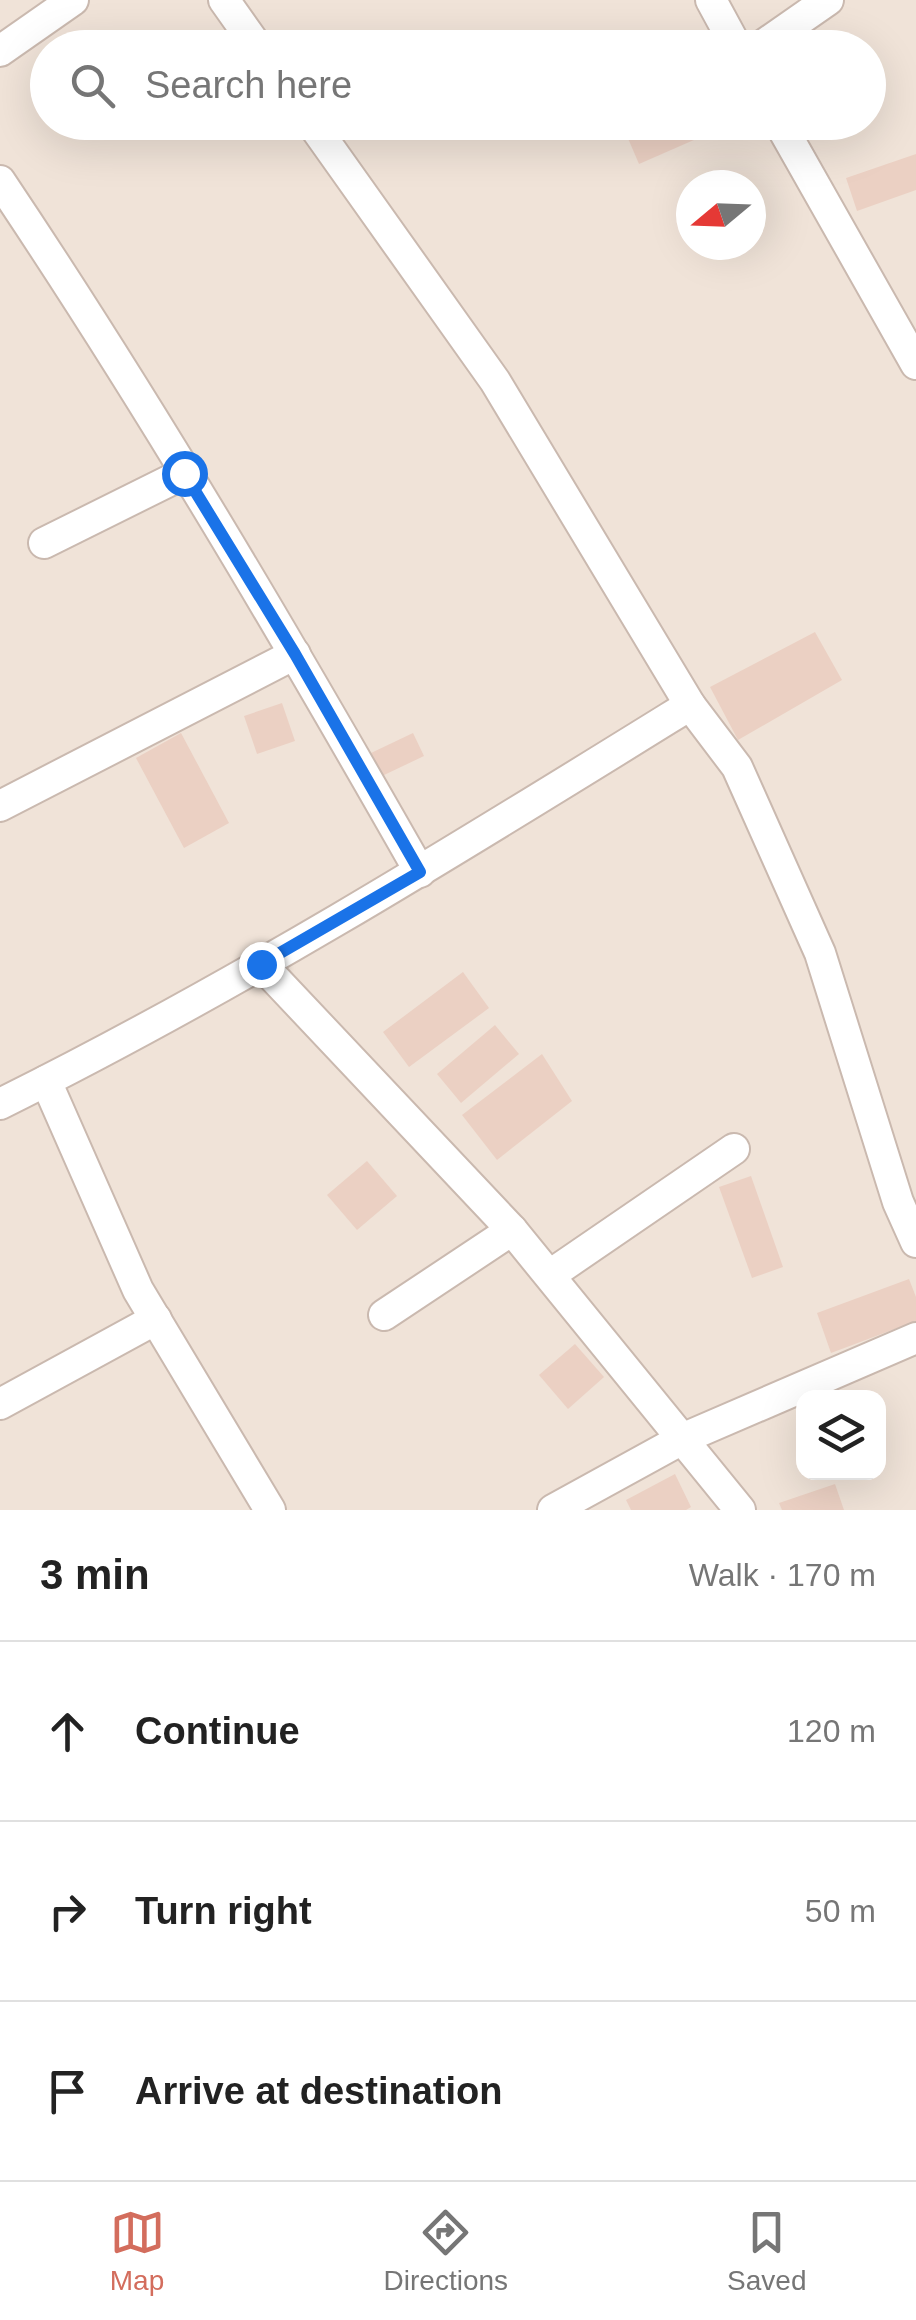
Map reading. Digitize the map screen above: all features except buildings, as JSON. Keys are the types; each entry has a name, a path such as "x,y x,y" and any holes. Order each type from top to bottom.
{"street":[{"path":"0,50 32,11 73,0"},
{"path":"224,0 245,30"},
{"path":"711,0 727,30"},
{"path":"785,30 828,0"},
{"path":"324,140 495,381 690,705 737,767 820,953 898,1202 916,1242"},
{"path":"789,140 916,364"},
{"path":"0,182 72,288 295,654 420,872"},
{"path":"44,543 184,473"},
{"path":"0,806 295,654"},
{"path":"0,1104 261,964 420,872 690,705"},
{"path":"261,964 512,1230 740,1510"},
{"path":"46,1081 138,1290 270,1510"},
{"path":"550,1275 734,1149"},
{"path":"384,1315 512,1230"},
{"path":"0,1404 156,1319"},
{"path":"553,1510 684,1438 916,1338"}],"shaded area":[{"path":"0,0 916,0 916,1510 0,1510"}],"route":[{"path":"184,473 295,654 420,872 261,964"}]}
